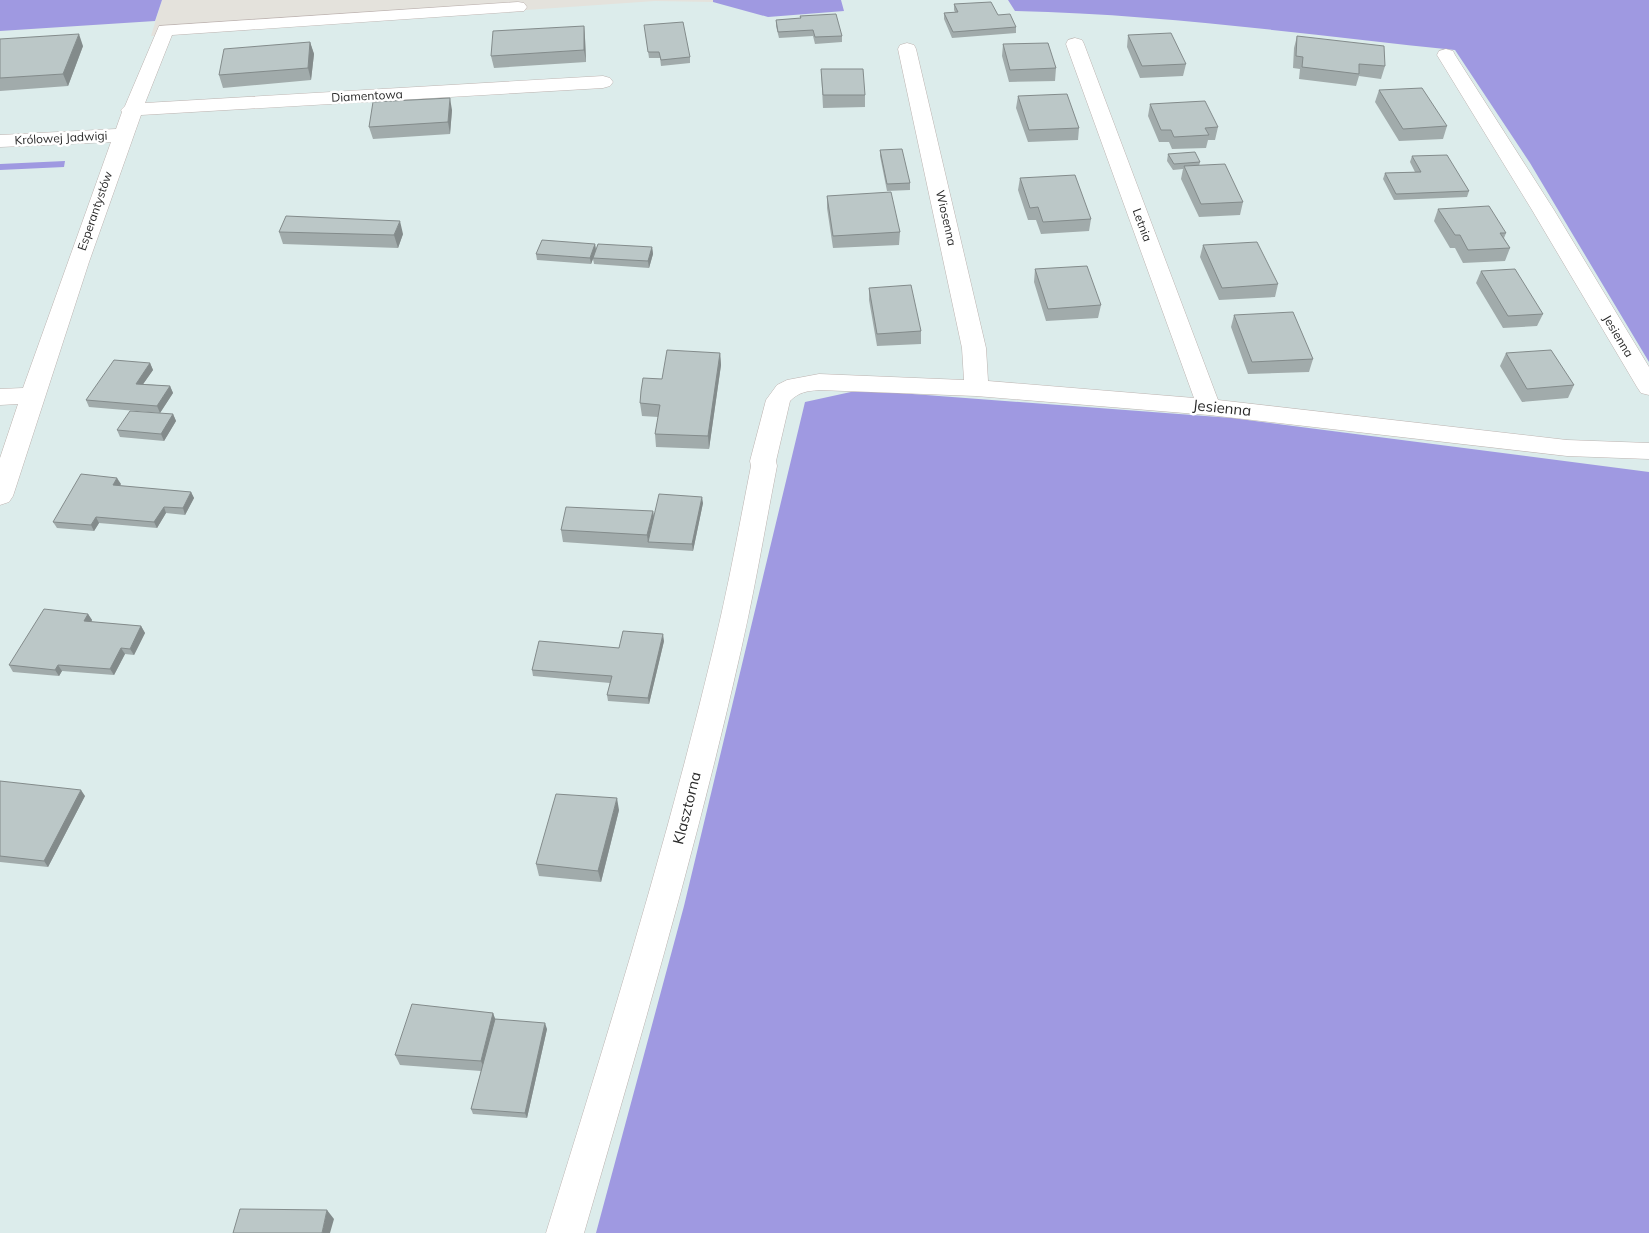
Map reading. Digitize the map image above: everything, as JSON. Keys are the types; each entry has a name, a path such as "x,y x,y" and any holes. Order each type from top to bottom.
{"street":[{"name":"Esperantystów","path":"0,496 122,135 165,30 518,7"},
{"name":"Letnia","path":"1075,44 1209,406"},
{"name":"Wiosenna","path":"907,49 974,348 976,388"},
{"name":"Jesienna","path":"1446,55 1543,210 1649,388"},
{"name":"Diamentowa","path":"131,110 603,82"},
{"name":"Królowej Jadwigi","path":"0,142 122,135"},
{"path":"1624,346 1649,346"},
{"name":"Jesienna","path":"795,385 819,382 858,382 976,388 1209,406 1567,448 1649,450"},
{"name":"Klasztorna","path":"565,1233 650,948 678,841 727,649 764,466 763,461 778,400 783,392 795,385"},
{"path":"0,397 33,395"}],"shaded area":[{"path":"0,0 162,0 155,21 0,31"},
{"path":"162,0 713,0 713,2 655,1 151,36"},
{"path":"713,0 841,0 844,11 768,17 713,2"},
{"path":"1008,0 1649,0 1649,362 1530,163 1455,50 1125,16 1015,11"},
{"path":"65,161 64,167 0,170 0,164"},
{"path":"860,390 1232,418 1649,472 1649,1233 596,1233 684,906 805,402"}],"building":[{"path":"991,2 998,15 1010,14 1016,27 953,32 944,13 958,12 954,4"},
{"path":"836,14 842,36 815,37 813,30 778,32 776,20 801,18 800,16"},
{"path":"683,22 690,57 661,60 659,52 648,52 644,25"},
{"path":"584,26 584,50 491,56 493,31"},
{"path":"1171,33 1186,64 1142,66 1128,35"},
{"path":"79,34 63,74 0,78 0,39"},
{"path":"1297,36 1384,46 1385,66 1359,64 1359,74 1302,67 1303,57 1296,56"},
{"path":"310,42 308,68 219,75 224,49"},
{"path":"1048,43 1056,68 1010,70 1003,44"},
{"path":"821,69 863,69 865,95 823,95"},
{"path":"1422,88 1447,126 1403,129 1379,90"},
{"path":"1067,94 1079,128 1029,130 1018,96"},
{"path":"450,98 448,122 369,127 373,102"},
{"path":"1205,101 1218,127 1205,128 1209,135 1174,137 1171,130 1161,130 1150,104"},
{"path":"902,149 910,183 887,184 880,150"},
{"path":"1195,152 1200,162 1174,164 1168,154"},
{"path":"1447,155 1469,191 1396,194 1385,173 1421,172 1412,156"},
{"path":"1225,164 1243,202 1201,204 1184,166"},
{"path":"1075,175 1091,219 1043,222 1038,207 1030,208 1020,178"},
{"path":"891,192 900,232 833,236 827,196"},
{"path":"1489,206 1506,233 1500,233 1510,248 1468,250 1460,235 1455,235 1438,209"},
{"path":"286,216 400,221 394,235 279,232"},
{"path":"542,240 595,244 590,258 536,254"},
{"path":"1257,242 1278,284 1222,288 1203,245"},
{"path":"598,244 652,247 648,261 593,258"},
{"path":"1087,266 1101,305 1048,309 1035,269"},
{"path":"1515,269 1543,314 1508,316 1481,271"},
{"path":"911,285 921,331 877,334 869,288"},
{"path":"1293,312 1313,359 1252,362 1234,315"},
{"path":"667,350 720,353 708,436 655,434 660,405 640,403 643,378 662,379"},
{"path":"1551,350 1574,385 1527,389 1506,353"},
{"path":"114,360 150,363 136,384 170,386 157,406 86,400"},
{"path":"130,411 173,414 161,434 117,430"},
{"path":"81,474 117,478 113,485 191,492 183,508 164,507 154,522 96,517 91,525 53,522"},
{"path":"659,494 702,497 692,544 648,542"},
{"path":"566,507 653,511 647,535 561,530"},
{"path":"44,609 88,614 84,621 141,626 130,649 121,648 110,669 58,665 55,670 9,665"},
{"path":"623,631 663,634 648,698 607,695 612,676 532,670 539,641 619,648"},
{"path":"0,781 81,790 44,861 0,856"},
{"path":"556,794 617,798 598,871 536,864"},
{"path":"412,1004 493,1013 481,1061 395,1055"},
{"path":"495,1019 545,1023 525,1113 471,1109"},
{"path":"240,1209 327,1210 322,1233 233,1233"}]}
